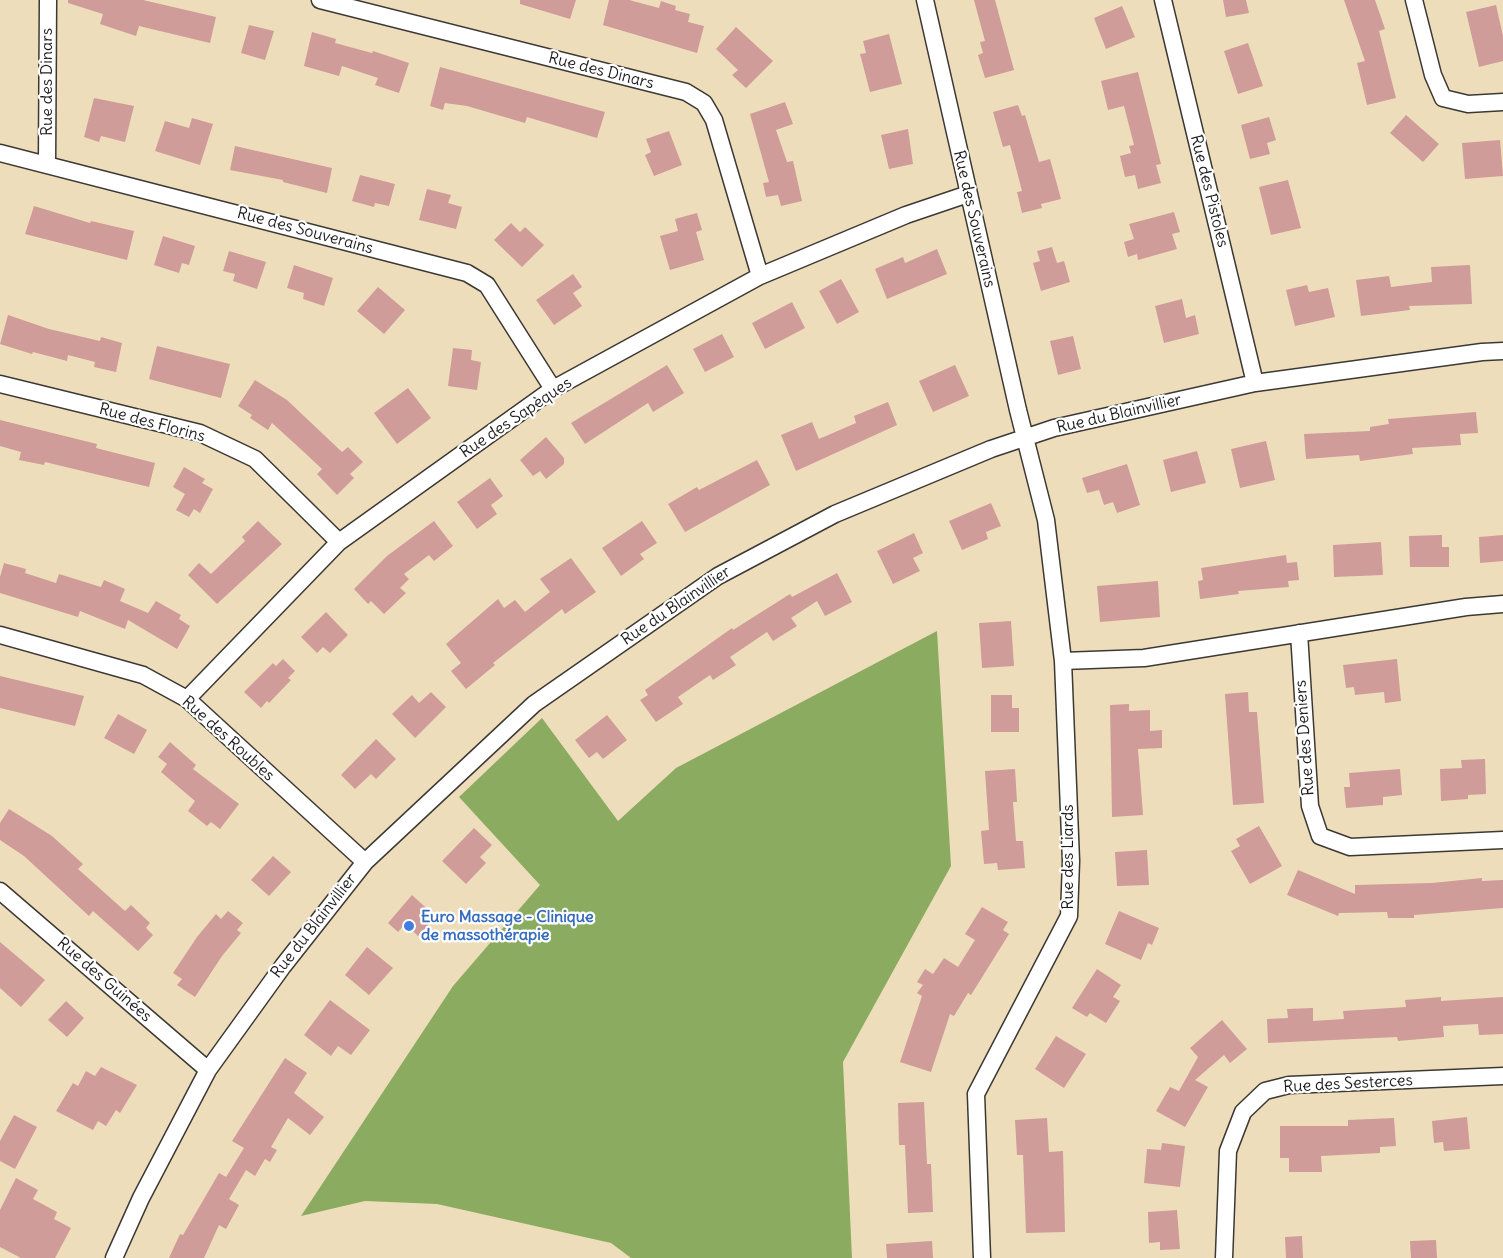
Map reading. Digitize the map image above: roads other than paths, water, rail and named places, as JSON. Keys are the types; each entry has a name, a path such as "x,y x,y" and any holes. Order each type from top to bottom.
{"street":[{"name":"Rue des Dinars","path":"47,164 48,0"},
{"name":"Rue des Dinars","path":"320,0 686,92 704,103 714,120 760,276"},
{"name":"Rue des Souverains","path":"925,0 1025,438"},
{"name":"Rue des Pistoles","path":"1163,0 1255,383"},
{"path":"1414,0 1433,75 1443,98 1468,104 1503,102"},
{"name":"Rue des Souverains","path":"0,153 467,273 487,285 553,389"},
{"name":"Rue des Sapèques","path":"187,699 339,542 553,389 760,276 906,215 969,194"},
{"name":"Rue du Blainvillier","path":"114,1258 141,1198 208,1070 283,966 365,862 534,704 718,576 836,514 991,449 1054,428 1255,383 1503,351"},
{"name":"Rue des Florins","path":"0,384 200,433 255,459 339,542"},
{"name":"Rue des Liards","path":"982,1258 976,1094 1069,916 1071,861 1063,661 1047,520 1025,438"},
{"path":"1063,661 1144,658 1466,607 1503,604"},
{"name":"Rue des Deniers","path":"1299,633 1310,806 1320,836 1350,846 1503,840"},
{"name":"Rue des Roubles","path":"0,635 143,675 187,699 365,862"},
{"name":"Rue des Guinées","path":"0,891 208,1070"},
{"name":"Rue des Sesterces","path":"1224,1258 1228,1152 1243,1112 1265,1091 1289,1085 1503,1076"}],"place":[{"name":"Euro Massage - Clinique de massothérapie","path":"409,926"}]}
